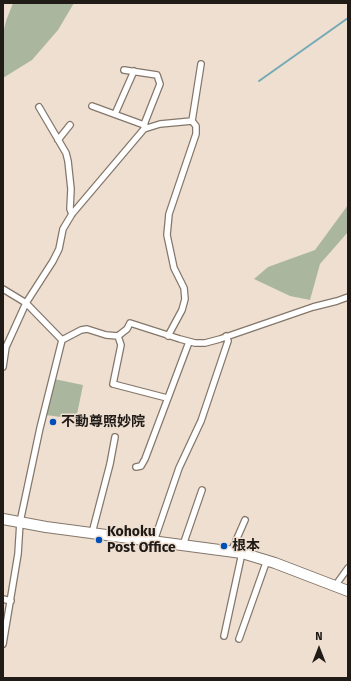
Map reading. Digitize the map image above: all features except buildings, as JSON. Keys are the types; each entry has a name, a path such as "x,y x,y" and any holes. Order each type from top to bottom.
{"highway":[{"path":"3,519 236,553 267,560 348,591"}],"street":[{"path":"168,336 182,310 185,299 184,288 174,268 166,235 169,214 196,134 196,126 192,121 200,64"},
{"path":"3,366 6,347 26,303 59,249 63,229 72,214 144,127 160,84 157,75 124,70"},
{"path":"115,114 134,71"},
{"path":"92,106 144,127 192,121"},
{"path":"39,107 66,153 71,189 70,200 72,214"},
{"path":"58,140 70,125"},
{"path":"3,289 26,303 62,340"},
{"path":"3,644 18,554 20,522 40,428 62,340 81,330 87,329 106,335 118,336 128,328 130,323 189,342 205,343 348,297"},
{"path":"118,336 121,345 113,384 167,398"},
{"path":"154,541 179,468 200,421 228,341 226,336"},
{"path":"136,467 141,466 145,460 189,342"},
{"path":"92,533 110,464 115,437"},
{"path":"183,545 202,490"},
{"path":"224,636 236,553 245,520"},
{"path":"239,639 267,560"},
{"path":"335,586 348,568"},
{"path":"3,599 11,601"}],"green space":[{"path":"13,3 74,3 58,30 32,60 3,78 3,33"},
{"path":"348,205 348,232 320,264 310,300 290,296 254,279 268,267 315,250"},
{"path":"54,379 83,385 76,419 46,415 45,409"}],"waterway":[{"path":"259,81 348,18"}],"place":[{"name":"不動尊照妙院","path":"53,422"},
{"name":"Kohoku Post Office","path":"99,540"},
{"name":"根本","path":"224,546"}]}
